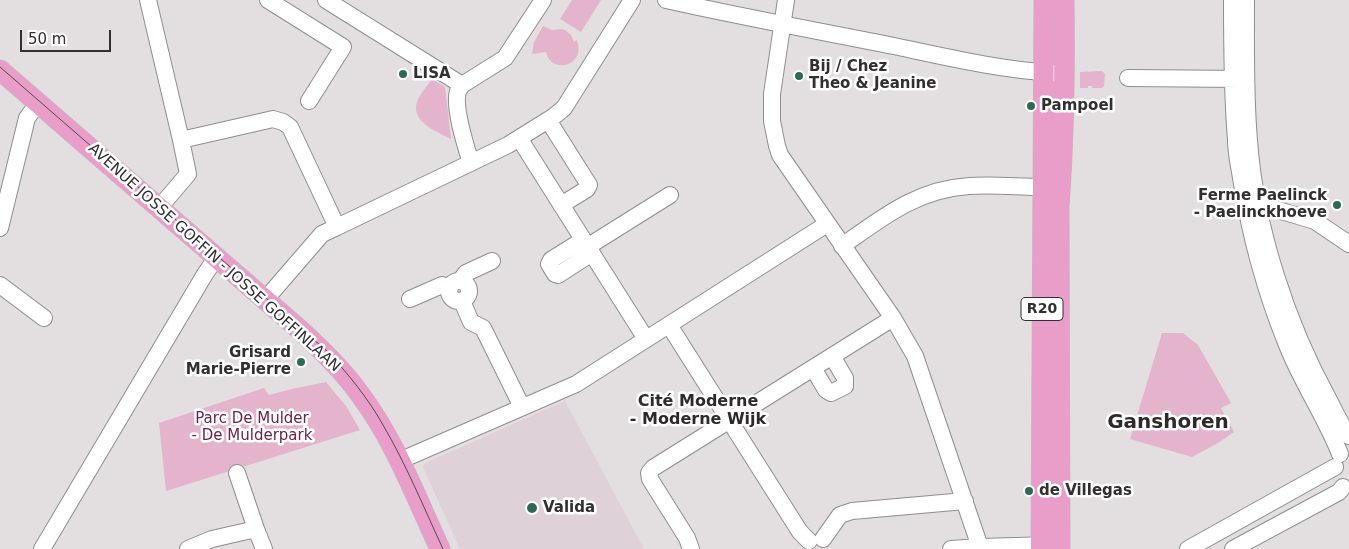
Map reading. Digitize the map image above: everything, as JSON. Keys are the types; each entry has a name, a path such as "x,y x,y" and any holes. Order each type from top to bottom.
{"main road":[{"name":"R20","path":"1044,0 1042,187 1050,547"},
{"name":"R20","path":"1050,547 1059,207 1065,74 1064,0"},
{"name":"AVENUE JOSSE GOFFIN - JOSSE GOFFINLAAN","path":"0,70 326,354 351,382 372,412 399,461 440,549"}],"street":[{"path":"148,0 188,174 159,208"},
{"path":"268,0 343,47 309,101"},
{"path":"326,0 462,84"},
{"path":"471,163 463,138 457,99 458,90 462,84 505,58 543,0"},
{"path":"265,300 322,234 508,145 564,108 632,0"},
{"path":"666,0 1008,68 1065,74"},
{"path":"786,0 772,94 772,121 780,155 893,318 915,356 980,547"},
{"path":"1232,0 1239,79 1258,204 1271,257 1301,343 1316,377 1349,436"},
{"path":"1233,549 1346,488 1339,483 1335,476 1341,456 1303,380 1274,313 1258,262 1246,211 1236,142 1246,0"},
{"path":"1128,78 1239,79"},
{"path":"0,228 27,118 38,103"},
{"path":"181,140 273,119 283,122 290,127 337,227"},
{"path":"548,120 589,185 587,189 561,206"},
{"path":"520,138 646,339"},
{"path":"842,246 895,209 937,191 971,185 1042,187"},
{"path":"587,247 670,195"},
{"path":"1258,204 1315,221 1349,244"},
{"path":"399,461 576,384 827,224"},
{"path":"42,549 216,258"},
{"path":"455,285 466,273 492,260"},
{"path":"410,299 442,285 465,283 468,286 469,295 462,301 470,322 484,328 522,407"},
{"path":"0,285 44,318"},
{"path":"691,549 687,538 650,479 649,473 653,468 893,318"},
{"path":"669,325 800,532 817,544 840,515 852,511 965,500"},
{"path":"813,368 826,390 831,393 845,386 845,378 832,356"},
{"path":"1188,549 1341,456"},
{"path":"237,473 264,549"},
{"path":"188,549 212,539 256,528"},
{"path":"951,549 1050,547"}],"shaded area":[{"name":"Valida","path":"565,401 644,549 460,549 423,467 425,463"}],"green space":[{"path":"572,0 601,0 581,32 560,19"},
{"path":"543,26 552,30 565,30 571,35 574,42 577,40 578,53 575,59 566,65 561,65 552,62 546,52 532,54 534,42"},
{"path":"1102,71 1105,74 1104,86 1102,88 1088,86 1088,88 1080,88 1080,72"},
{"path":"432,79 445,87 451,139 421,121 416,109 417,102"},
{"path":"1162,333 1183,333 1198,345 1231,403 1221,408 1234,432 1192,457 1130,439"},
{"name":"Parc De Mulder - De Mulderpark","path":"326,382 346,406 360,430 166,491 159,423 264,388 269,395"}],"tram line":[{"path":"0,67 328,352 371,405 383,425 407,471 443,549"}],"place":[{"name":"LISA","path":"403,74"},
{"name":"Bij / Chez Theo & Jeanine","path":"799,76"},
{"name":"Pampoel","path":"1031,106"},
{"name":"Ferme Paelinck - Paelinckhoeve","path":"1337,205"},
{"name":"Grisard Marie-Pierre","path":"301,362"},
{"name":"de Villegas","path":"1029,491"},
{"name":"Valida","path":"532,508"}],"district":[{"name":"Cité Moderne - Moderne Wijk","path":"698,411"},
{"name":"Ganshoren","path":"1168,423"}]}
